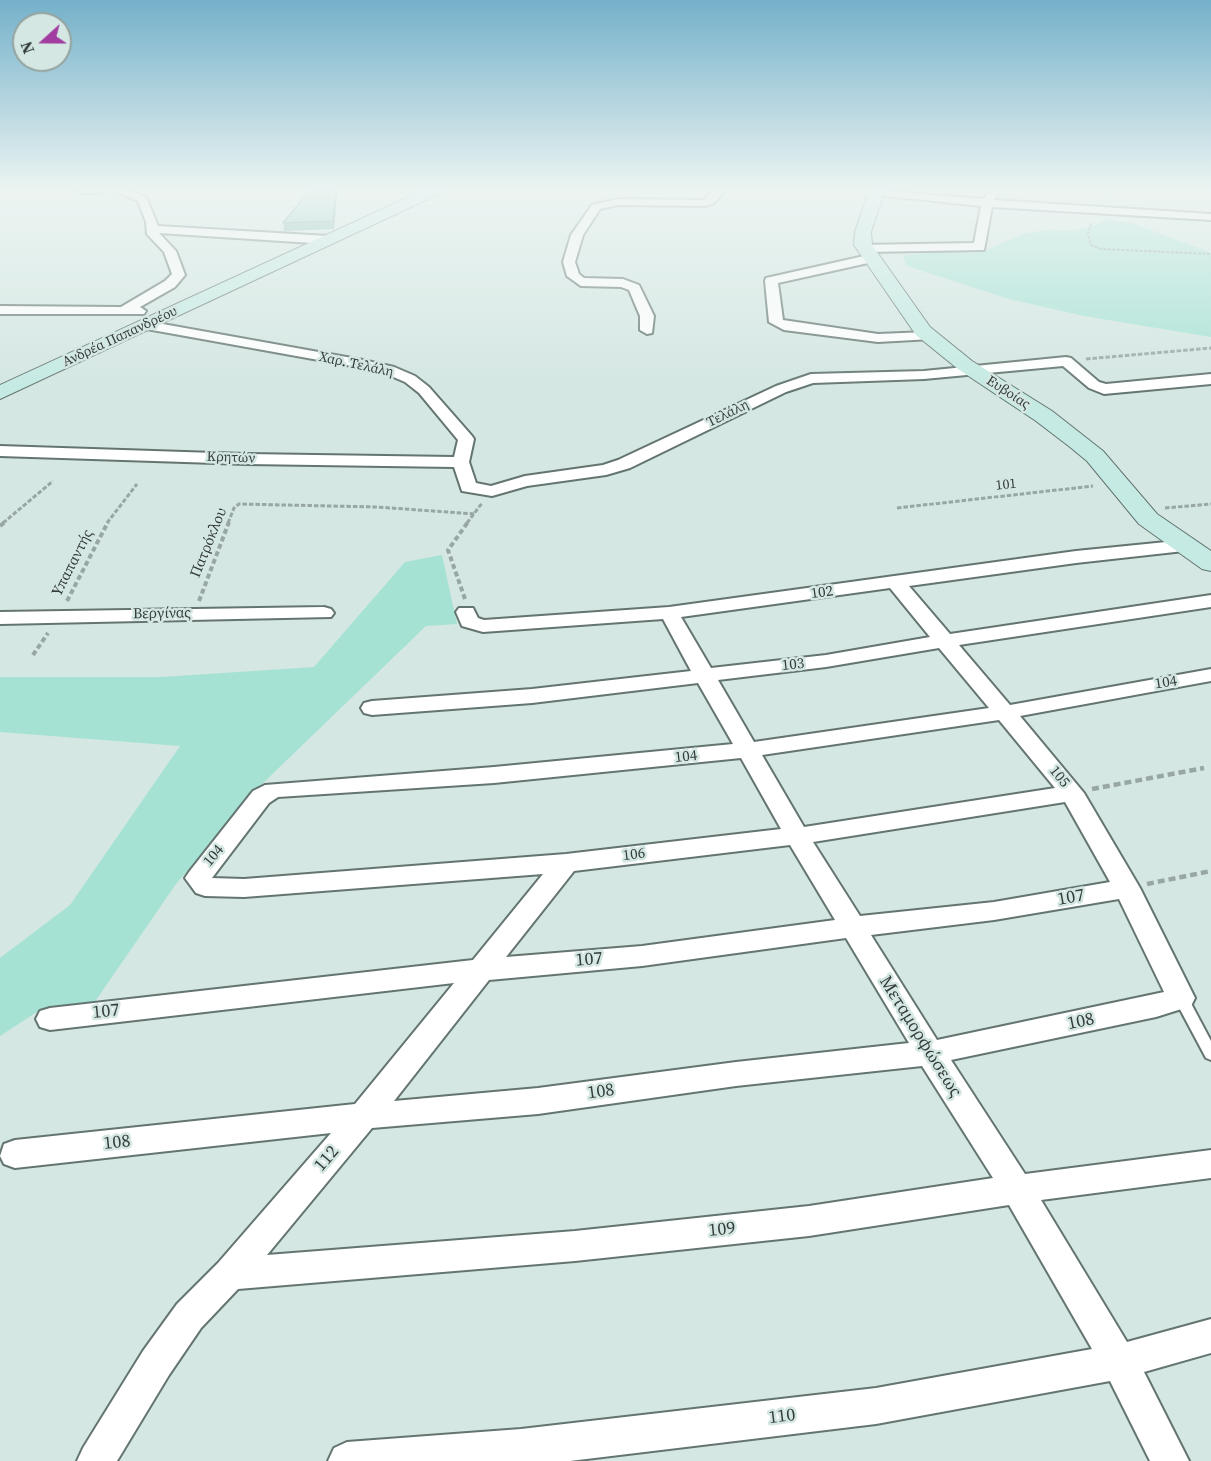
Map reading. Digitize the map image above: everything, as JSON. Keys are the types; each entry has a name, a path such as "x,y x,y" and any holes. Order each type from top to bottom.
{"street":[{"path":"125,310 170,284 179,275 173,258"},
{"name":"Ανδρέα Παπανδρέου","path":"0,393 289,258"},
{"path":"570,258 573,276 582,282 588,284 623,283 634,288 646,315 647,330"},
{"path":"851,258 771,281 777,323 880,338 927,336"},
{"name":"Ευβοίας","path":"873,258 927,336 1078,442 1095,456 1137,509 1211,563"},
{"path":"0,310 125,310 168,314"},
{"name":"Χαρ. Τελάλη","path":"146,325 389,370 410,379 424,390 466,439 461,462 468,487 492,491"},
{"path":"1066,361 1094,385 1104,389 1211,380"},
{"name":"Τελάλη","path":"492,491 525,482 606,470 624,464 803,381 924,375 1066,361"},
{"name":"Κρητών","path":"0,451 280,460 461,462"},
{"name":"102","path":"466,612 470,622 483,626 669,613 1076,556 1186,546"},
{"name":"105","path":"896,583 1072,793 1127,888 1181,998"},
{"name":"103","path":"372,708 532,696 826,662 944,641 1211,602"},
{"name":"Βεργίνας","path":"0,618 324,613"},
{"name":"Μεταμορφώσεως","path":"669,613 797,836 930,1053 1017,1189 1119,1362 1170,1461"},
{"name":"104","path":"198,878 261,797 273,790 506,774 748,750 1006,712 1211,675"},
{"name":"106","path":"198,878 205,887 244,888 566,863 797,836 1072,793"},
{"name":"112","path":"96,1461 156,1363 189,1316 230,1274 364,1116 566,863"},
{"name":"107","path":"50,1018 480,970 642,956 852,927 994,911 1127,888"},
{"name":"108","path":"15,1154 364,1116 538,1101 736,1074 930,1053 1156,1006 1181,998"},
{"name":"109","path":"230,1274 575,1246 809,1221 1017,1189 1211,1164"},
{"name":"110","path":"347,1461 521,1448 876,1406 1119,1362 1211,1336"}],"lane":[{"path":"1181,998 1211,1054"}],"path":[{"path":"1066,361 1211,348"},
{"path":"0,526 53,481"},
{"name":"101","path":"897,508 1117,483"},
{"name":"Υπαπαντής","path":"33,655 59,618 103,529 137,484"},
{"name":"Πατρόκλου","path":"194,614 234,508 239,504 263,503 377,507 475,514 448,550 464,591 466,612"},
{"path":"1137,509 1211,504"},
{"path":"1072,793 1204,768"},
{"path":"1127,888 1211,871"}],"green space":[{"path":"904,258 1211,258 1211,337 1084,316 1009,299 907,266"},
{"path":"442,555 457,624 426,626 261,785 176,884 94,1003 43,1008 0,1036 0,958 70,905 180,746 0,732 0,677 162,677 314,667 405,562"}]}
